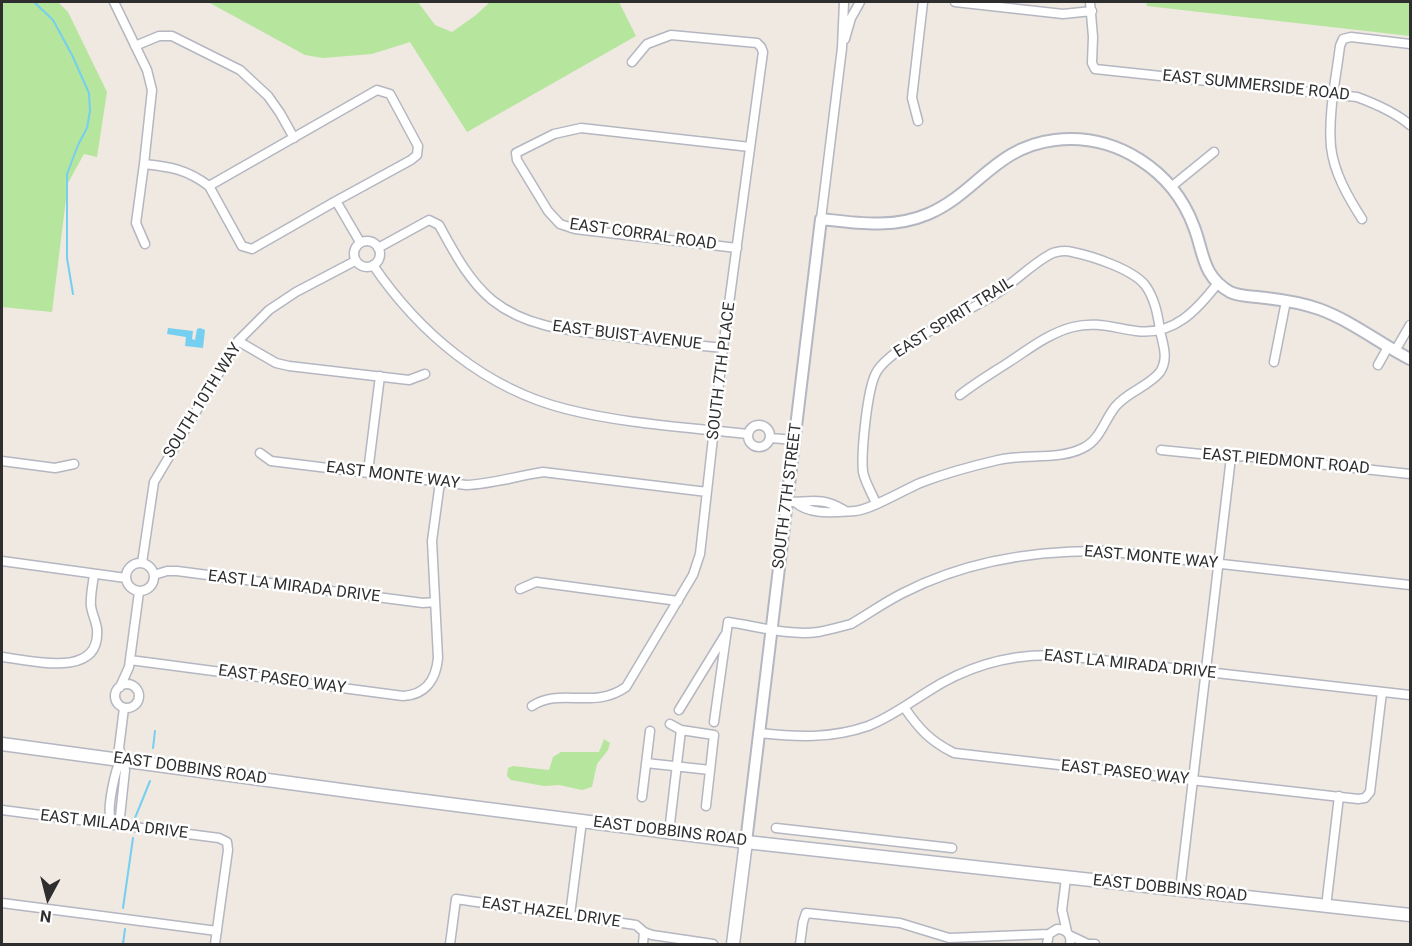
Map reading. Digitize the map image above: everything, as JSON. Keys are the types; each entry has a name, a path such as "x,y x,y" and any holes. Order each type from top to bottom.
{"main road":[{"name":"EAST DOBBINS ROAD","path":"2,744 433,803 746,842 1410,915"},
{"name":"SOUTH 7TH STREET","path":"733,945 746,842"}],"street":[{"path":"114,2 147,70 153,90 136,223 145,244"},
{"name":"SOUTH 7TH STREET","path":"746,842 772,628 792,502 795,440 842,48 844,2"},
{"name":"SOUTH 7TH STREET","path":"842,48 851,18 860,2 850,2"},
{"path":"918,122 912,98 924,2"},
{"path":"955,2 1063,14 1091,6"},
{"name":"EAST SUMMERSIDE ROAD","path":"1091,6 1092,63 1095,69 1357,97 1377,104 1410,125"},
{"name":"SOUTH 7TH PLACE","path":"532,706 541,700 552,698 604,698 617,694 626,687 693,575 700,554 723,348 763,52 757,44 670,35 647,44 632,62"},
{"path":"135,46 159,36 172,36 240,70 268,96 294,138"},
{"path":"1362,219 1344,187 1334,162 1331,131 1340,46 1342,39 1351,37 1410,44"},
{"path":"144,164 169,167 193,174 209,186 242,246 252,249 411,160 417,155 418,146 390,94 377,90 209,186"},
{"name":"EAST CORRAL ROAD","path":"737,248 574,229 561,224 542,201 517,160 516,153 554,134 582,128 750,147"},
{"path":"821,219 875,225 914,219 943,206 1008,155 1029,146 1055,140 1092,140 1115,146 1155,169 1188,211 1200,245 1203,263 1218,283 1232,293 1286,301 1317,309 1369,333 1410,359"},
{"path":"1171,187 1214,152"},
{"path":"336,201 360,242"},
{"name":"EAST BUIST AVENUE","path":"378,248 429,220 433,221 439,225 472,279 492,300 517,315 553,329 723,348"},
{"path":"368,241 378,248 379,260 373,266 361,266 355,261 353,252 360,242 368,241"},
{"name":"EAST SPIRIT TRAIL","path":"876,503 864,475 863,462 870,392 876,372 889,358 909,344 997,294 1051,253 1069,251 1102,260 1131,274 1145,285 1156,308 1160,330"},
{"name":"SOUTH 10TH WAY","path":"142,563 154,482 238,341 269,310 296,292 355,261"},
{"path":"373,266 389,289 433,336 466,362 506,388 565,409 600,416 747,435"},
{"path":"960,395 1034,345 1062,330 1084,324 1096,324 1136,331 1160,330 1184,320 1200,307 1218,283"},
{"path":"1274,362 1286,301"},
{"path":"1378,365 1410,325"},
{"path":"792,502 802,508 833,513 844,510 856,511 924,482 1002,459 1050,455 1084,448 1097,437 1115,407 1161,370 1166,355 1160,330"},
{"path":"238,341 276,363 409,380 424,374"},
{"path":"368,472 380,376"},
{"path":"759,424 767,428 770,438 765,445 757,447 750,443 747,435 751,427 759,424"},
{"path":"770,438 795,440"},
{"name":"EAST PIEDMONT ROAD","path":"1161,450 1231,457 1244,456 1410,474"},
{"name":"EAST MONTE WAY","path":"260,453 271,461 440,482 480,484 543,472 707,492"},
{"path":"1180,890 1231,457"},
{"path":"2,461 56,468 74,464"},
{"path":"435,602 432,541 440,482"},
{"name":"EAST MONTE WAY","path":"726,632 728,622 817,632 851,624 917,587 967,568 1057,551 1105,551 1410,585"},
{"path":"2,561 126,578"},
{"path":"142,563 148,566 154,575 150,587 138,592 128,586 126,578 130,567 142,563"},
{"name":"EAST LA MIRADA DRIVE","path":"154,575 177,571 405,601 435,602"},
{"path":"2,657 60,664 84,659 93,648 97,638 97,627 91,604 94,574"},
{"path":"520,589 536,582 678,601"},
{"path":"129,664 134,687 138,692 138,701 131,708 124,708 118,705 115,699 129,664 138,592"},
{"name":"EAST PASEO WAY","path":"129,664 403,696 413,695 430,684 437,670 435,602"},
{"path":"679,710 726,632"},
{"path":"714,722 726,632"},
{"name":"EAST LA MIRADA DRIVE","path":"759,732 807,737 868,726 965,670 1017,656 1056,656 1410,695"},
{"path":"120,687 128,685 134,687"},
{"name":"EAST PASEO WAY","path":"904,707 921,731 936,744 954,753 1358,799 1365,798 1370,792 1382,692"},
{"path":"121,759 115,769 112,795 110,816 114,825 120,817 125,770 119,748 124,708"},
{"path":"670,724 681,730 714,735 706,806"},
{"path":"669,832 681,730"},
{"path":"642,797 650,731"},
{"path":"646,763 710,770"},
{"path":"112,795 122,796"},
{"path":"1326,906 1339,796"},
{"name":"EAST MILADA DRIVE","path":"2,810 219,838 226,842 228,850 217,931"},
{"path":"570,915 582,821"},
{"path":"776,828 952,848"},
{"path":"800,848 801,831"},
{"path":"930,862 932,846"},
{"path":"1024,936 1047,944 1062,910 1066,878"},
{"name":"EAST HAZEL DRIVE","path":"450,945 456,899 636,925 644,932 713,945"},
{"path":"2,903 217,931 215,945"},
{"path":"1062,910 1070,945"},
{"path":"800,945 803,922 807,913 900,923 949,938 1004,934 1024,936 1050,933 1057,929 1088,944"},
{"path":"643,945 644,932"},
{"path":"1083,945 1095,945"}],"green space":[{"path":"2,2 58,2 68,12 107,92 97,157 84,154 68,183 52,312 2,307"},
{"path":"208,2 418,2 435,25 452,32 490,2 619,2 636,36 467,132 410,42 372,54 323,58 305,55"},
{"path":"1146,2 1410,2 1410,36 1147,6"},
{"path":"604,739 610,743 608,750 597,764 592,787 582,790 559,785 544,786 511,780 507,776 508,768 513,766 549,770 553,757 561,752 599,752"}],"water":[{"path":"168,328 193,331 192,339 195,340 197,329 205,330 203,348 185,346 186,337 167,334"}],"waterway":[{"path":"34,2 53,20 89,93 90,111 87,128 67,174 67,258 73,294"},
{"path":"153,748 155,731"},
{"path":"135,818 150,781"},
{"path":"123,908 133,838"},
{"path":"123,944 125,929"}]}
